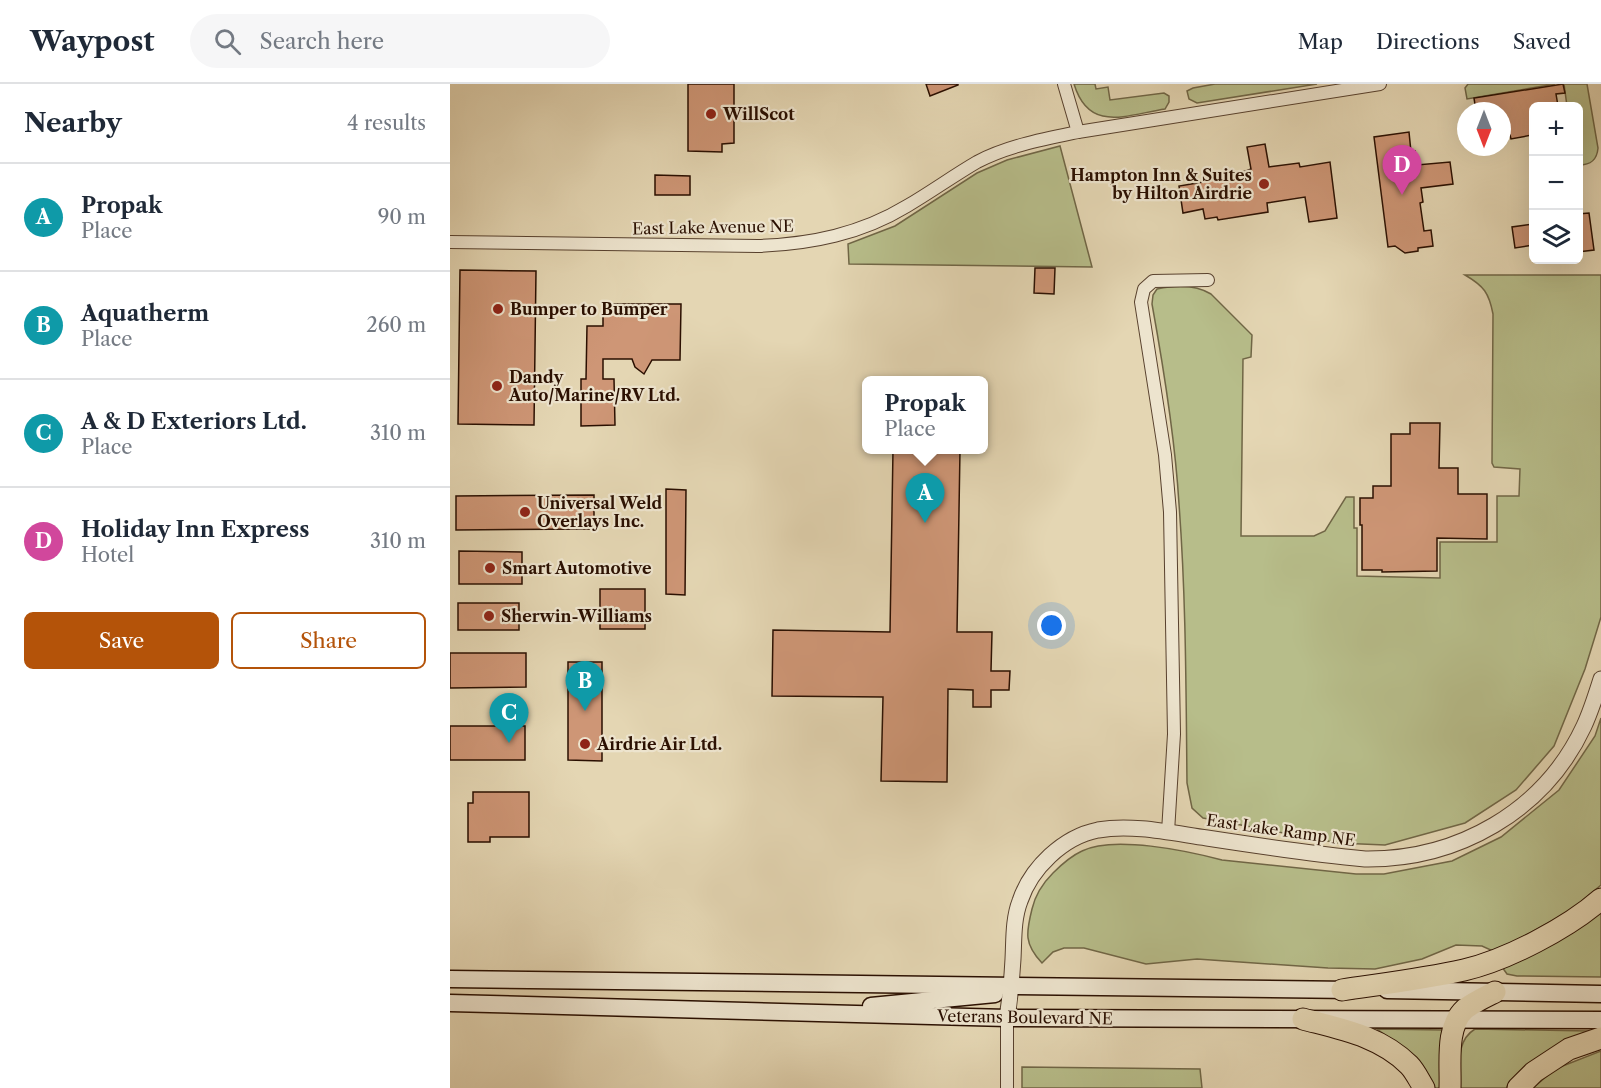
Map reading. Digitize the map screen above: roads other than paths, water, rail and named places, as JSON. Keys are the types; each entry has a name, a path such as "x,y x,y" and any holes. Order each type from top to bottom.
{"highway":[{"path":"1342,990 1467,969 1547,936 1589,910 1601,899"},
{"path":"1450,1088 1451,1037 1458,1019 1464,1010 1495,992"},
{"path":"1303,1019 1359,1033 1389,1049 1410,1066 1424,1088"},
{"path":"1518,1088 1534,1072 1569,1049 1601,1038"}],"main road":[{"path":"450,969 478,979"},
{"name":"Veterans Boulevard NE","path":"450,979 1601,994"},
{"path":"799,1013 994,994 1012,986"},
{"name":"Veterans Boulevard NE","path":"450,1003 1007,1018 1601,1020"}],"street":[{"path":"1064,84 1078,132"},
{"name":"East Lake Avenue NE","path":"450,242 758,246 790,245 821,240 879,221 906,207 978,161 1013,148 1078,132 1380,84"},
{"path":"1168,832 1174,734 1170,512 1165,455 1142,295 1144,289 1153,281 1208,280"},
{"name":"East Lake Ramp NE","path":"1007,1018 1012,986 1014,931 1020,900 1029,881 1048,859 1077,837 1097,830 1168,832 1365,859 1399,858 1450,847 1498,823 1518,809 1542,787 1562,764 1584,726 1601,679"},
{"path":"1007,1018 1007,1088"}],"place":[{"name":"WillScot","path":"711,114"},
{"name":"Hampton Inn & Suites by Hilton Airdrie","path":"1264,184"},
{"name":"Holiday Inn Express","path":"1402,195"},
{"name":"Bumper to Bumper","path":"498,309"},
{"name":"Dandy Auto/Marine/RV Ltd.","path":"497,386"},
{"name":"Universal Weld Overlays Inc.","path":"525,512"},
{"name":"Propak","path":"925,523"},
{"name":"Smart Automotive","path":"490,568"},
{"name":"Sherwin-Williams","path":"489,616"},
{"name":"Aquatherm","path":"585,711"},
{"name":"A & D Exteriors Ltd.","path":"509,743"},
{"name":"Airdrie Air Ltd.","path":"585,744"}]}
